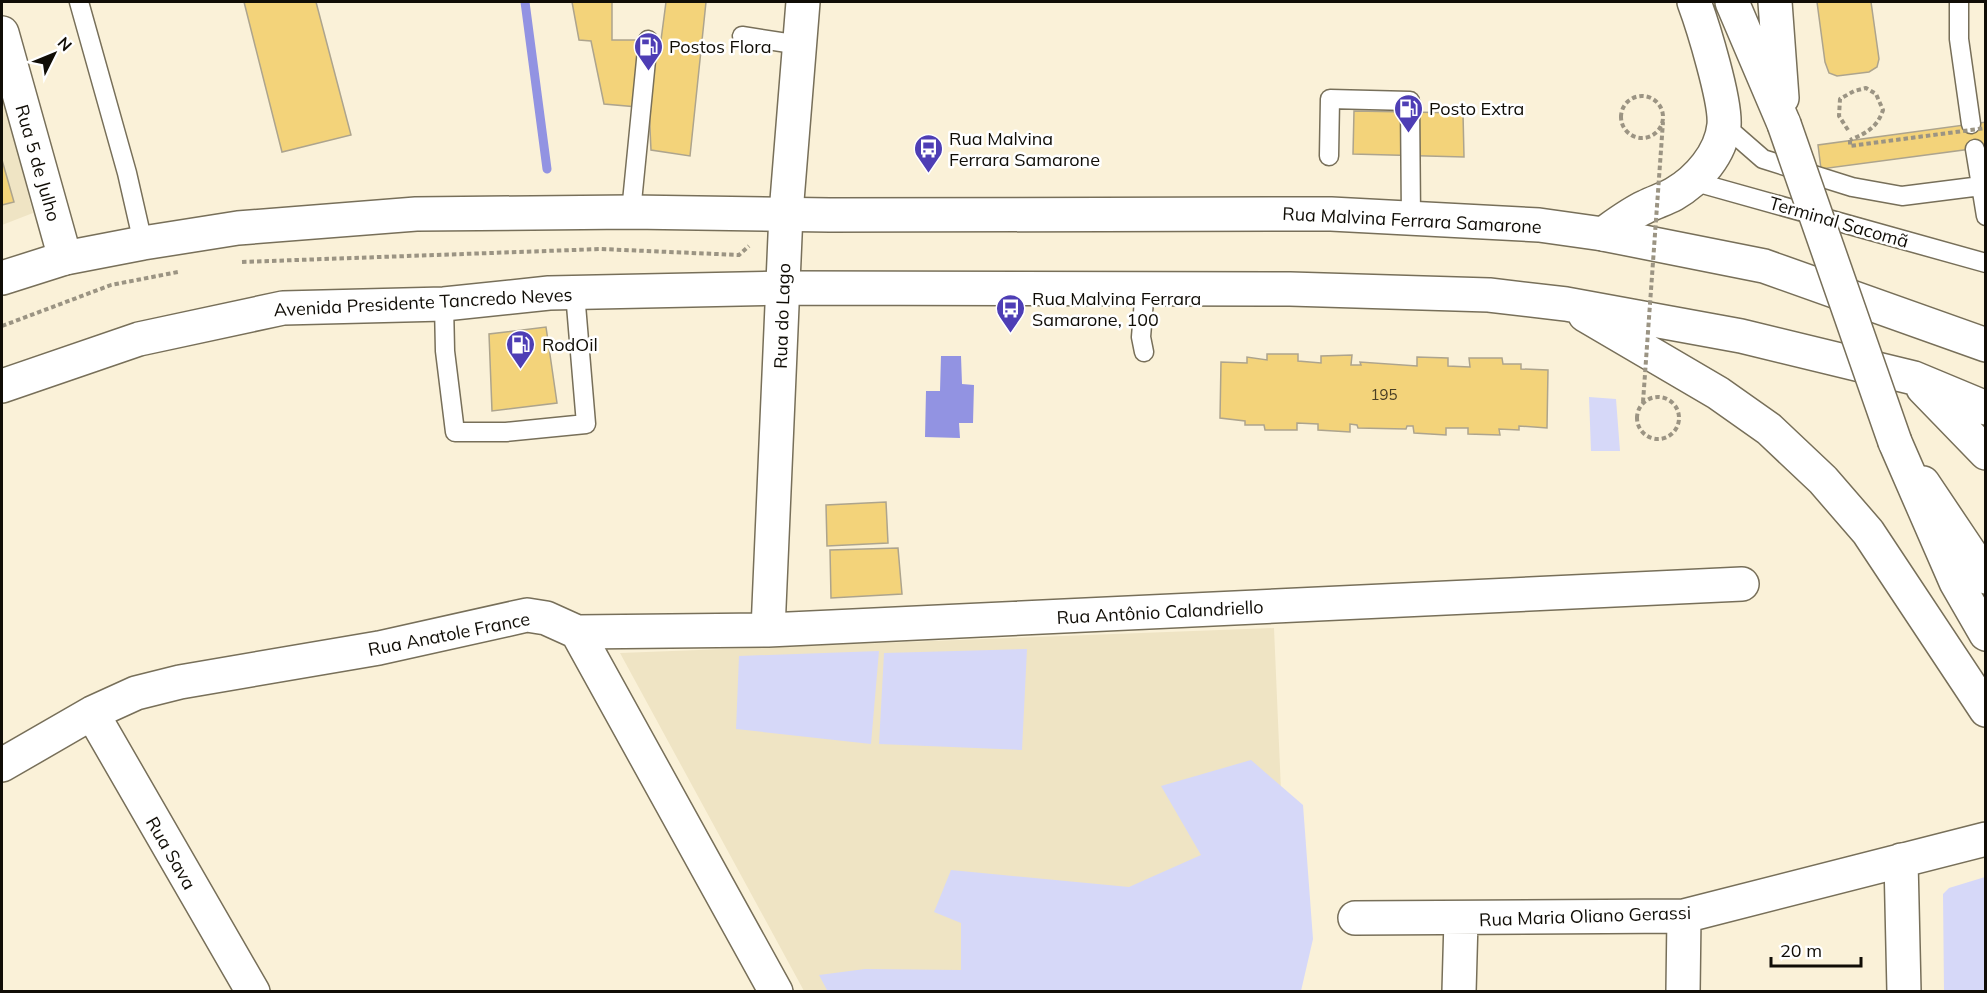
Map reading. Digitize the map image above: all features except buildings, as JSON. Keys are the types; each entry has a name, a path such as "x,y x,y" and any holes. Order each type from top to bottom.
{"main road":[{"name":"Rua do Lago","path":"768,630 786,213 803,2"},
{"path":"1603,234 1628,216 1674,194 1692,181 1705,167 1718,146 1724,125 1703,26 1694,2"},
{"path":"1732,2 1784,124 1895,442 1956,582 1986,634"},
{"path":"1775,2 1784,124"},
{"name":"Rua 5 de Julho","path":"2,33 65,258"},
{"path":"2,278 65,258 238,228 416,214 786,213"},
{"name":"Rua Malvina Ferrara Samarone","path":"786,213 1319,214 1539,225 1603,234 1764,266 1986,345"},
{"path":"784,288 1354,290 1489,295 1566,304 1741,336 1914,378 1986,408"},
{"name":"Avenida Presidente Tancredo Neves","path":"2,387 139,339 283,308 444,304 576,293 784,288"},
{"path":"1566,304 1718,393 1769,429 1823,480 1868,532 1986,710"},
{"path":"1914,378 1986,453"},
{"path":"1895,442 1986,577"},
{"name":"Rua Antônio Calandriello","path":"577,632 768,630 1742,584"},
{"name":"Rua Anatole France","path":"2,765 92,713 136,693 180,682 379,648 528,615 546,618 577,632"},
{"path":"577,632 776,992"},
{"name":"Rua Sava","path":"92,713 253,992"},
{"name":"Rua Maria Oliano Gerassi","path":"1355,918 1461,920 1684,916 1986,839"},
{"path":"1901,860 1904,992"},
{"path":"1683,992 1684,916"},
{"path":"1458,992 1461,920"}],"lane":[{"path":"79,2 127,173 143,243"},
{"path":"1959,2 1959,39 1978,126"},
{"path":"742,36 800,45"},
{"path":"631,212 648,40"},
{"path":"1329,156 1330,99 1410,101 1411,219"},
{"name":"Terminal Sacomã","path":"1724,125 1763,159 1852,187 1902,196 1981,186"},
{"path":"1975,149 1986,216"},
{"name":"Terminal Sacomã","path":"1692,181 1986,263"},
{"path":"1144,352 1141,337 1145,288"},
{"path":"444,304 446,351 455,432 506,432 586,424 576,293"}],"path":[{"path":"1848,130 1839,117 1840,99 1854,91 1866,88 1876,94 1883,110 1879,122 1869,131 1850,140 1850,146 1978,126"},
{"path":"1643,402 1656,396 1670,400 1678,412 1678,426 1674,432 1655,439 1643,433 1637,421 1637,414 1643,402 1663,122 1662,109 1652,99 1639,96 1627,102 1621,114 1624,128 1629,134 1641,139 1655,134 1663,122"},
{"path":"239,262 601,249 739,255"},
{"path":"2,326 111,285 181,272"}],"shaded area":[{"path":"2,91 33,213 2,225"},
{"path":"1589,397 1616,399 1620,451 1591,451"},
{"path":"1274,628 1287,930 1280,991 804,991 620,653"},
{"path":"1027,649 1022,750 879,744 884,653"},
{"path":"879,651 871,744 736,729 739,656"},
{"path":"1251,760 1303,805 1313,939 1301,991 828,992 819,975 865,969 961,970 961,923 934,912 951,870 1129,887 1201,855 1161,786"},
{"path":"1985,877 1985,991 1944,991 1943,894 1949,888"}],"water":[{"path":"941,356 961,356 962,384 974,385 973,423 959,423 960,438 925,437 926,391 940,391"}],"waterway":[{"path":"525,2 547,169"}],"place":[{"name":"Postos Flora","path":"648,72"},
{"name":"Posto Extra","path":"1408,134"},
{"name":"Rua Malvina Ferrara Samarone","path":"928,174"},
{"name":"Rua Malvina Ferrara Samarone, 100","path":"1011,334"},
{"name":"RodOil","path":"521,370"}]}
